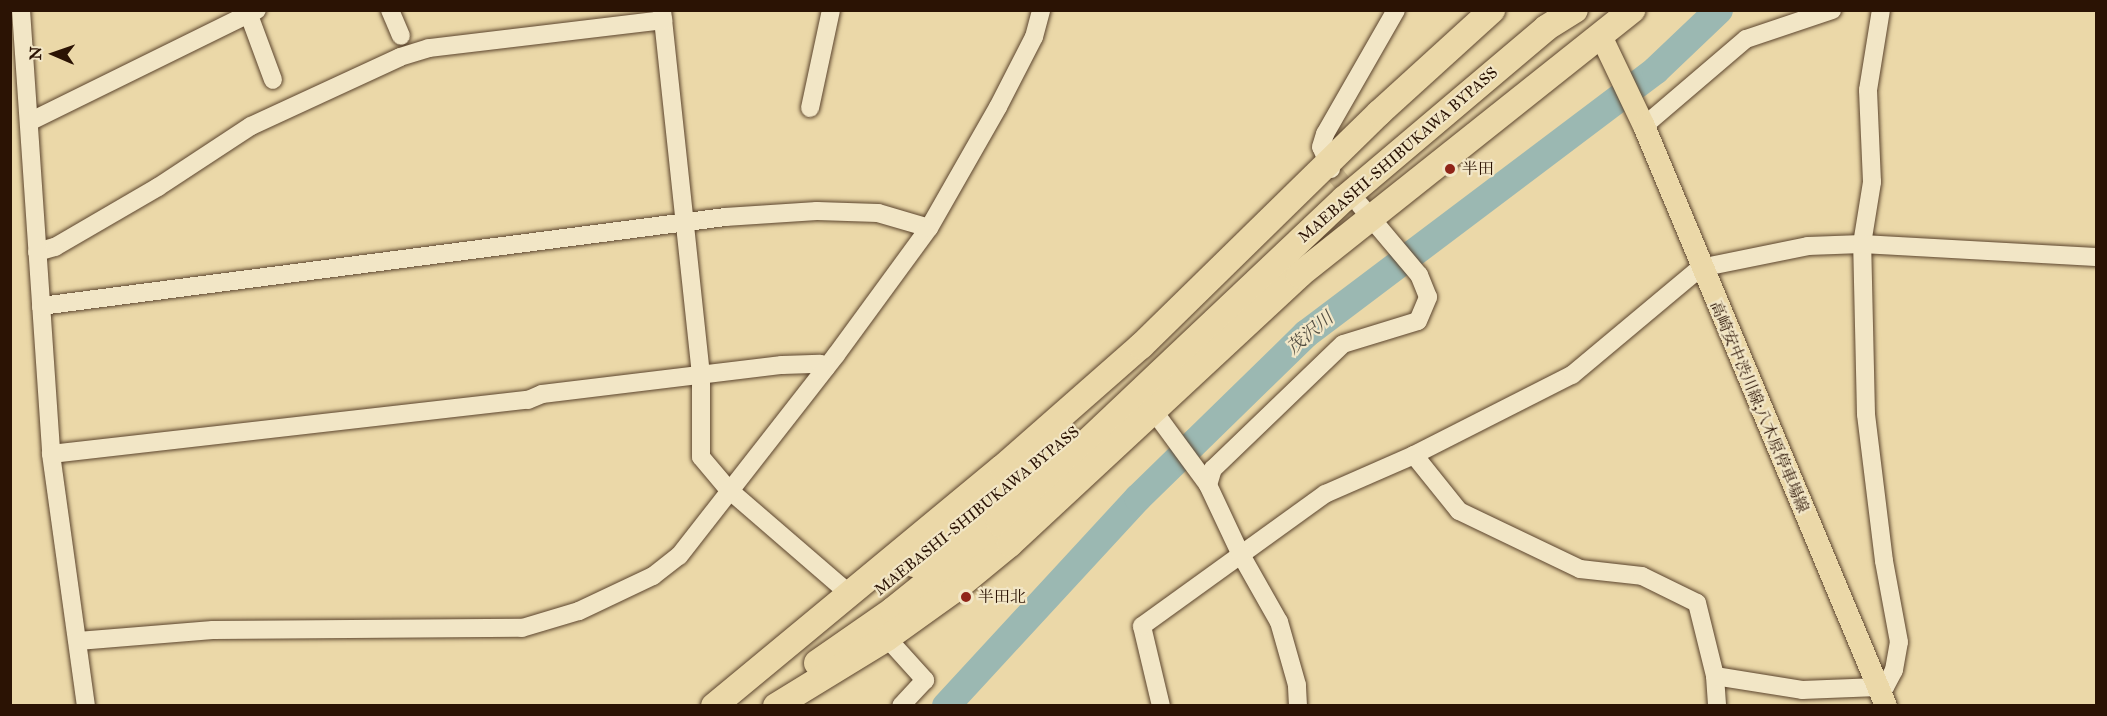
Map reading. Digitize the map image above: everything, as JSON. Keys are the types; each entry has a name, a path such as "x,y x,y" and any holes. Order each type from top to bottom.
{"highway":[{"path":"714,705 851,595 1141,346 1492,10"},
{"name":"MAEBASHI-SHIBUKAWA BYPASS","path":"756,705 893,610 1000,524 1344,199 1546,28 1575,10"},
{"path":"1593,10 1601,36"},
{"path":"776,705 887,638 1010,544 1299,275 1632,10"},
{"name":"MAEBASHI-SHIBUKAWA BYPASS","path":"720,705 880,591 1227,308"}],"main road":[{"name":"高崎安中渋川線;八木原停車場線","path":"1601,36 1640,116 1700,268 1882,696"}],"street":[{"path":"21,10 51,454 86,705"},
{"path":"390,10 401,36"},
{"path":"810,108 831,10"},
{"path":"78,641 213,630 522,628 579,611 653,576 679,556 728,489 826,368 929,228 998,107 1034,37 1041,10"},
{"path":"1329,167 1321,147 1324,134 1396,10"},
{"path":"1640,116 1746,39 1832,10"},
{"path":"1714,676 1802,690 1882,696 1894,670 1899,642 1884,561 1866,414 1862,244 1872,182 1868,90 1881,10"},
{"path":"28,122 253,13 273,80"},
{"path":"38,252 55,247 158,187 251,126 400,57 429,48 663,15 688,221 701,377 701,457 728,489 851,595"},
{"path":"41,306 688,221 837,212 878,213 929,228"},
{"path":"1208,485 1213,469 1343,344 1418,321 1428,297 1419,275 1371,218"},
{"path":"1161,705 1142,626 1240,553 1325,494 1414,455 1572,375 1700,268 1808,246 1862,244 2097,257"},
{"path":"51,454 701,377 782,365 820,364 826,368"},
{"path":"1154,410 1208,485 1240,553 1279,622 1298,686 1298,705"},
{"path":"1414,455 1459,511 1580,568 1642,576 1697,603 1714,676 1717,705"},
{"path":"887,638 925,680 901,705"}],"waterway":[{"name":"茂沢川","path":"946,706 1138,498 1306,334 1656,70 1719,10"}],"tunnel":[{"path":"1331,169 1358,203"}],"place":[{"name":"半田","path":"1450,169"},
{"name":"半田北","path":"966,597"}]}
